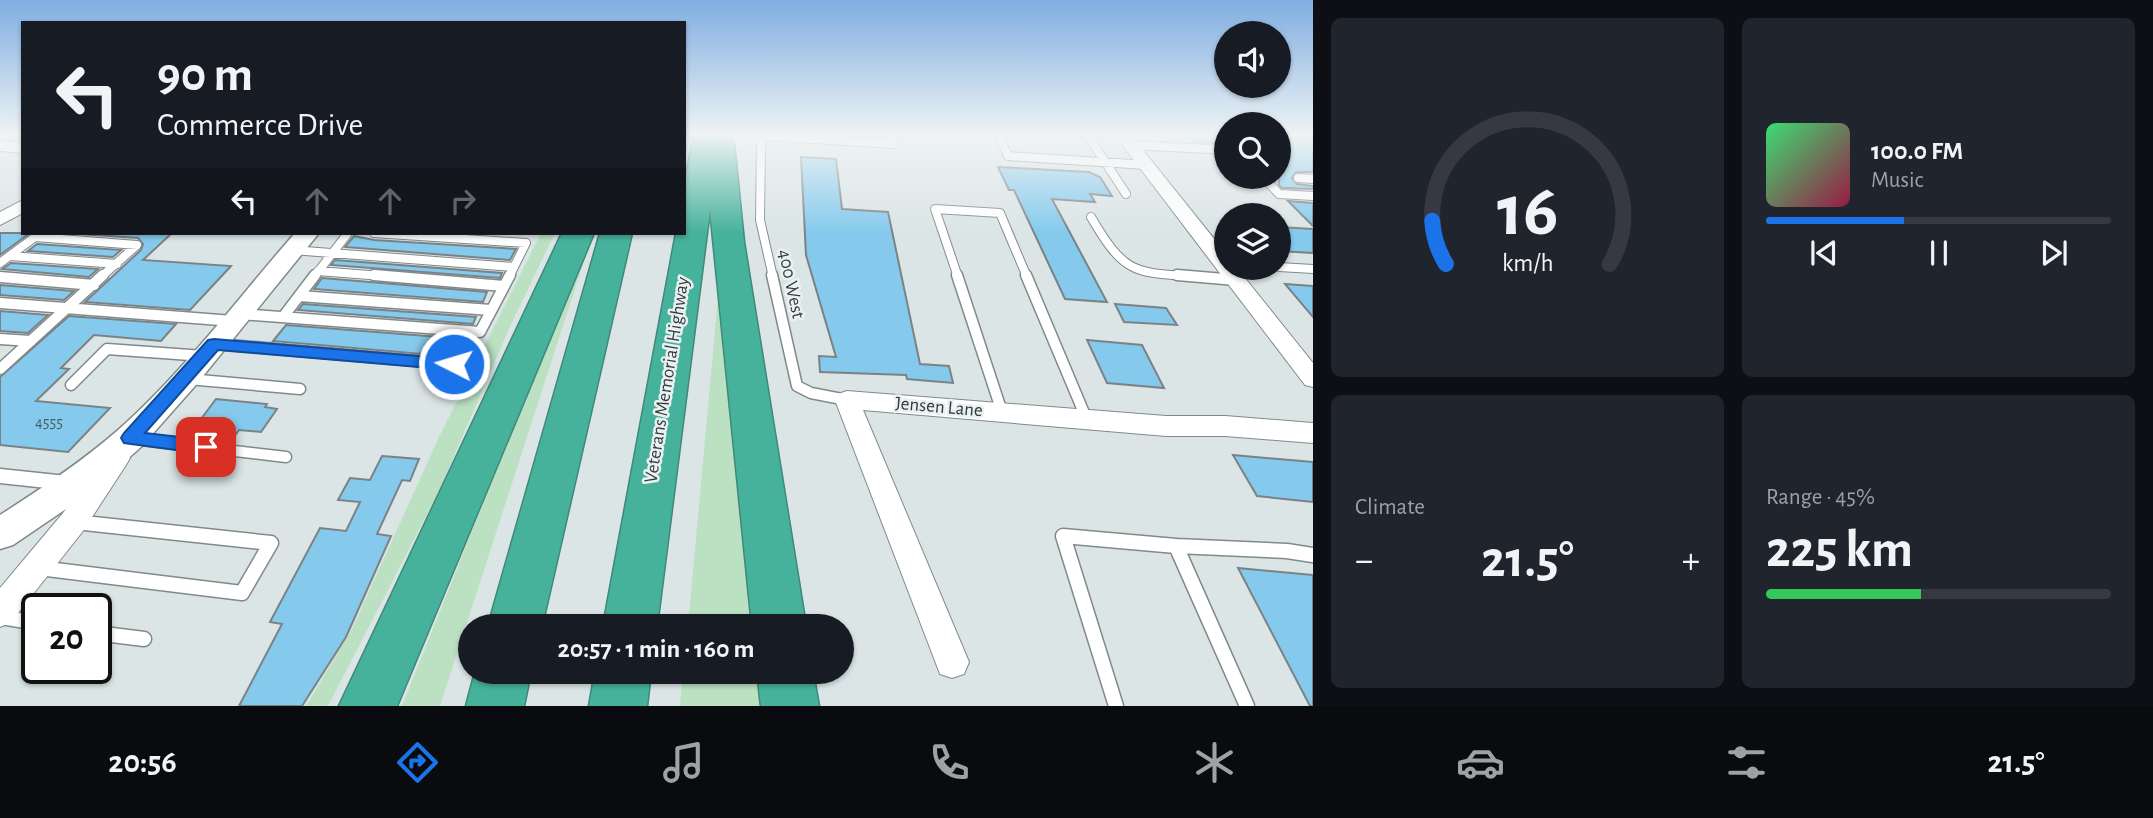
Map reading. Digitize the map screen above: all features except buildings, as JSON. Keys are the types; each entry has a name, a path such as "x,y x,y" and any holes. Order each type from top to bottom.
{"highway":[{"name":"Veterans Memorial Highway","path":"632,614 702,167"},
{"path":"722,167 729,242 777,614"},
{"path":"368,706 577,235"},
{"path":"518,614 614,235"},
{"path":"495,706 500,684"},
{"path":"618,706 621,684"},
{"path":"787,684 790,706"}],"street":[{"path":"1148,167 1214,252"},
{"path":"0,220 21,207"},
{"path":"0,612 73,522 130,438 215,343 299,242"},
{"path":"1236,280 1313,379"},
{"name":"Jensen Lane","path":"847,400 1087,420 1313,433"},
{"path":"847,400 952,662"},
{"path":"0,534 76,484 130,438"}],"lane":[{"name":"400 West","path":"761,167 760,220 797,386 811,393 847,400"},
{"path":"1108,167 1126,194"},
{"path":"1298,178 1313,179"},
{"path":"1274,189 1279,194 1313,196"},
{"path":"1002,412 935,209 1000,213 1087,420"},
{"path":"1091,217 1116,258 1130,268 1144,273 1214,278"},
{"path":"283,317 346,235"},
{"path":"71,385 107,349 215,343 283,317 480,332 526,243 404,235"},
{"path":"0,263 35,237 137,245 0,369"},
{"path":"299,242 332,253 514,267"},
{"path":"10,256 117,264"},
{"path":"1291,268 1313,269"},
{"path":"318,271 504,286"},
{"path":"0,277 94,285"},
{"path":"299,296 491,310"},
{"path":"0,303 68,309 215,343 454,364"},
{"path":"0,339 31,341"},
{"path":"215,343 300,389"},
{"path":"130,438 286,457"},
{"path":"0,476 76,484"},
{"path":"36,568 242,593 271,543 73,522"},
{"path":"1116,706 1063,536 1313,555"},
{"path":"1176,546 1247,706"},
{"path":"0,617 21,620"},
{"path":"112,635 144,639"}],"green space":[{"path":"540,235 554,235 511,324 439,491 328,706 306,706 352,629 439,437"},
{"path":"583,235 592,235 470,614 458,614 458,650 440,706 402,706 481,509 541,340"},
{"path":"718,297 721,298 745,510 752,614 689,614"},
{"path":"682,684 757,684 760,706 680,706"}],"route":[{"path":"206,447 130,438 214,344 454,364"}]}
